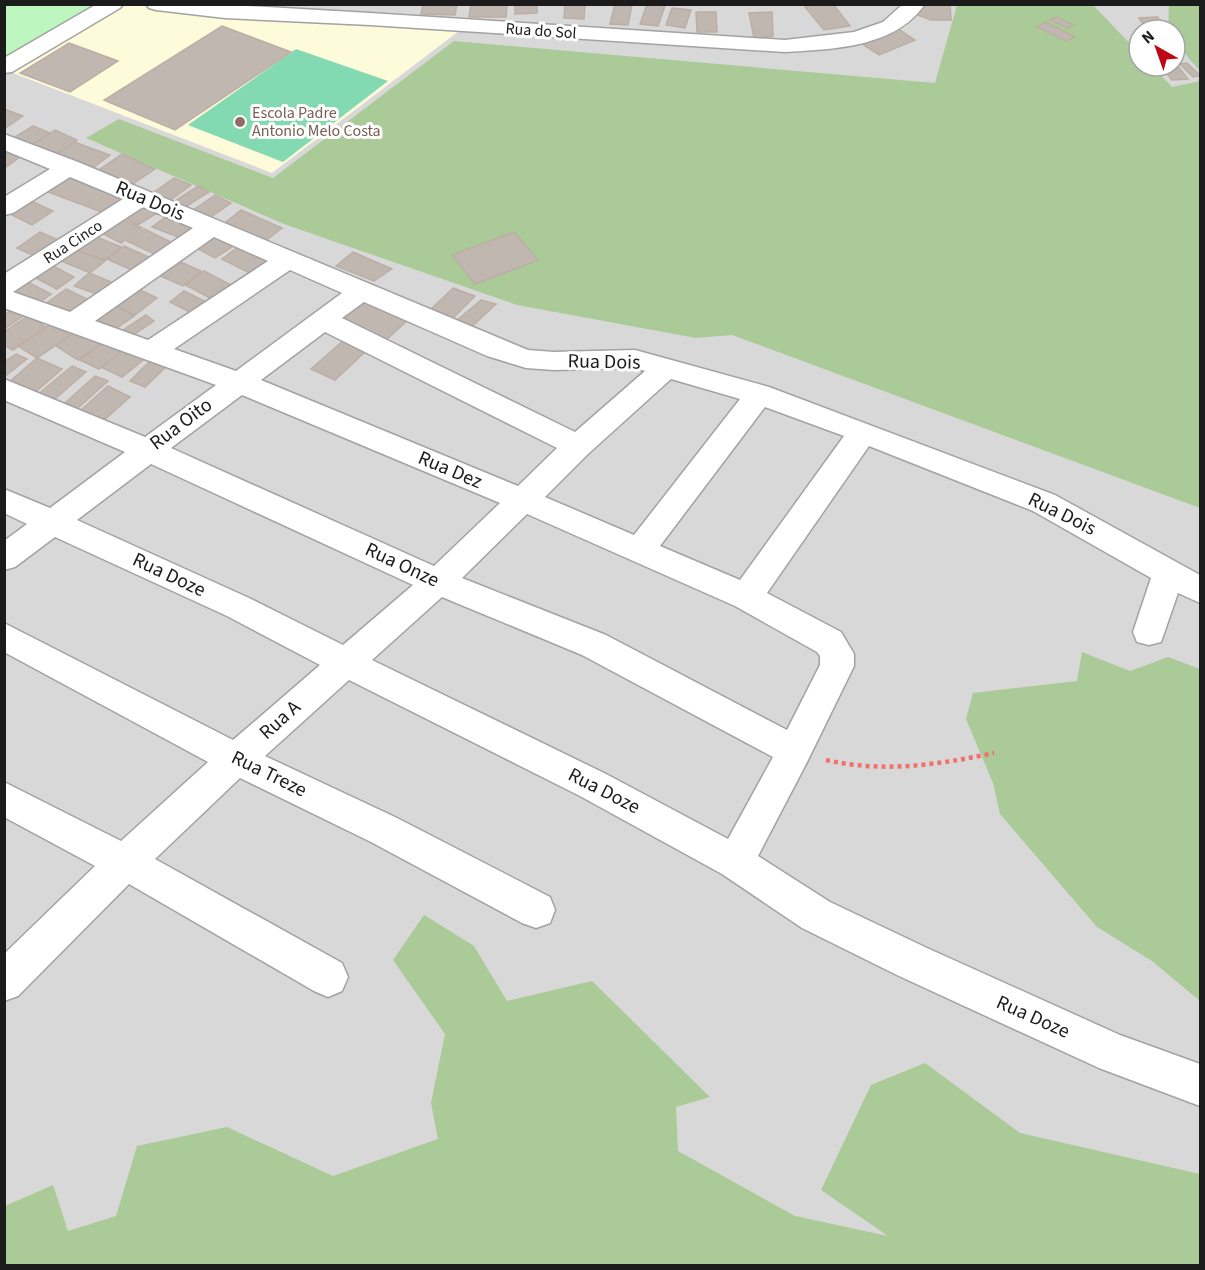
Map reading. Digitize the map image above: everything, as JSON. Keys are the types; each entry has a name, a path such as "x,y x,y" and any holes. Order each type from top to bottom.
{"street":[{"path":"4,67 113,4"},
{"name":"Rua do Sol","path":"156,4 271,14 352,11 785,46 828,43 893,26 908,15 915,4"},
{"path":"271,14 291,4"},
{"name":"Rua Dois","path":"4,141 212,227 497,350 526,359 554,361 635,359 759,394 863,432 1044,503 1111,538 1200,590"},
{"path":"4,208 70,167"},
{"name":"Rua Cinco","path":"4,286 141,198"},
{"path":"73,324 212,227"},
{"path":"151,351 287,260"},
{"name":"Rua Oito","path":"4,558 360,292"},
{"name":"Rua Dez","path":"4,298 238,382 523,500 746,597 829,642 839,658 837,666 820,695 795,751"},
{"path":"323,320 578,446"},
{"name":"Rua A","path":"4,982 124,862 236,759 438,582 578,446 667,367"},
{"name":"Rua Onze","path":"4,389 148,449 438,582 594,645 795,751"},
{"path":"639,551 759,394"},
{"path":"746,597 863,432"},
{"name":"Rua Doze","path":"4,500 53,520 238,607 433,707 593,785 735,862 816,915 913,962 1114,1053 1200,1084"},
{"path":"1149,632 1169,573"},
{"name":"Rua Treze","path":"4,636 236,759 384,830 536,910"},
{"path":"735,862 795,751"},
{"path":"4,798 124,862 328,977"}],"path":[{"path":"795,751 852,767 927,767 994,753"}],"shaded area":[{"path":"99,4 1200,5 1200,1265 5,1265 4,58"},
{"name":"Escola Padre Antonio Melo Costa","path":"117,5 190,5 459,31 272,173 8,71"}],"green space":[{"path":"5,5 94,5 5,58"},
{"path":"957,5 1093,5 1127,40 1127,78 1163,78 1172,87 1200,81 1200,508 732,335 696,338 517,305 284,224 86,138 119,119 273,178 454,41 935,83"},
{"path":"1169,5 1200,5 1200,71 1187,56 1187,18 1168,18"},
{"path":"296,49 388,81 283,162 188,125"},
{"path":"1082,652 1130,671 1168,657 1200,669 1200,1001 1152,961 1097,927 1000,814 993,783 966,719 973,693 1077,681"},
{"path":"424,915 474,946 507,1001 592,981 710,1097 676,1107 678,1151 795,1216 888,1236 821,1190 871,1085 925,1063 1020,1133 1200,1174 1200,1265 5,1265 5,1206 53,1185 68,1231 116,1216 137,1146 227,1127 333,1176 438,1139 431,1103 445,1034 393,960"}],"building":[{"path":"423,4 457,4 455,15 421,14"},
{"path":"471,4 507,4 506,17 469,17"},
{"path":"515,4 537,4 537,13 515,14"},
{"path":"565,4 585,4 584,19 564,18"},
{"path":"615,4 632,4 628,25 610,24"},
{"path":"647,4 665,6 658,26 640,24"},
{"path":"833,4 850,26 824,30 805,7"},
{"path":"921,4 950,4 951,20 931,20 915,14"},
{"path":"672,8 691,10 685,28 666,25"},
{"path":"696,12 716,12 717,32 697,32"},
{"path":"772,12 773,36 754,38 749,13"},
{"path":"1056,17 1073,25 1068,28 1050,20"},
{"path":"1046,22 1075,37 1066,41 1037,27"},
{"path":"222,26 291,52 175,130 104,100"},
{"path":"895,27 915,40 879,55 859,42"},
{"path":"69,43 118,61 70,92 20,73"},
{"path":"1187,63 1200,75 1193,77 1187,71"},
{"path":"1170,78 1188,79 1172,80"},
{"path":"4,109 23,116 4,129"},
{"path":"33,126 50,133 27,148 10,140"},
{"path":"55,130 77,140 50,158 27,148"},
{"path":"74,142 110,155 89,171 53,157"},
{"path":"4,151 20,157 6,167"},
{"path":"122,154 155,169 130,186 97,171"},
{"path":"65,174 133,199 112,216 43,190"},
{"path":"174,178 191,185 168,202 151,194"},
{"path":"198,186 209,192 185,207 175,201"},
{"path":"215,195 231,203 208,219 192,211"},
{"path":"29,200 53,211 32,225 8,213"},
{"path":"142,204 157,213 138,225 122,216"},
{"path":"241,210 282,228 263,243 222,225"},
{"path":"169,214 200,226 183,239 152,227"},
{"path":"118,217 142,228 121,243 98,231"},
{"path":"144,229 179,246 163,258 127,241"},
{"path":"40,232 62,242 39,258 17,248"},
{"path":"514,232 538,260 475,284 452,255"},
{"path":"211,235 232,247 215,258 193,246"},
{"path":"94,236 121,247 105,260 76,250"},
{"path":"124,246 153,259 136,272 107,259"},
{"path":"238,247 270,262 254,275 222,259"},
{"path":"76,250 105,261 90,273 54,258"},
{"path":"353,252 392,269 374,281 336,266"},
{"path":"176,260 201,271 183,286 158,275"},
{"path":"46,262 74,277 57,289 28,274"},
{"path":"204,271 235,287 216,301 185,285"},
{"path":"89,273 116,284 102,296 74,286"},
{"path":"22,279 51,294 37,304 8,289"},
{"path":"134,287 157,298 135,315 112,304"},
{"path":"453,288 475,296 450,321 428,312"},
{"path":"66,289 95,303 70,322 41,307"},
{"path":"184,291 204,301 190,312 170,302"},
{"path":"362,298 410,318 387,339 340,318"},
{"path":"481,300 496,304 469,329 455,322"},
{"path":"112,304 134,316 115,329 94,317"},
{"path":"15,308 26,314 4,329 4,315"},
{"path":"146,315 154,321 126,340 117,334"},
{"path":"28,316 46,327 13,350 4,345 4,332"},
{"path":"51,324 70,335 37,358 18,346"},
{"path":"81,327 104,341 78,360 56,346"},
{"path":"343,341 366,351 335,380 311,369"},
{"path":"104,342 123,350 99,369 80,360"},
{"path":"126,348 147,357 122,377 101,367"},
{"path":"16,354 27,359 4,377 4,362"},
{"path":"37,358 62,369 33,394 8,383"},
{"path":"153,358 169,364 145,387 130,381"},
{"path":"72,366 86,372 50,403 36,396"},
{"path":"95,376 108,381 78,408 65,403"},
{"path":"108,386 130,397 104,420 81,410"}],"place":[{"name":"Escola Padre Antonio Melo Costa","path":"240,122"}]}
